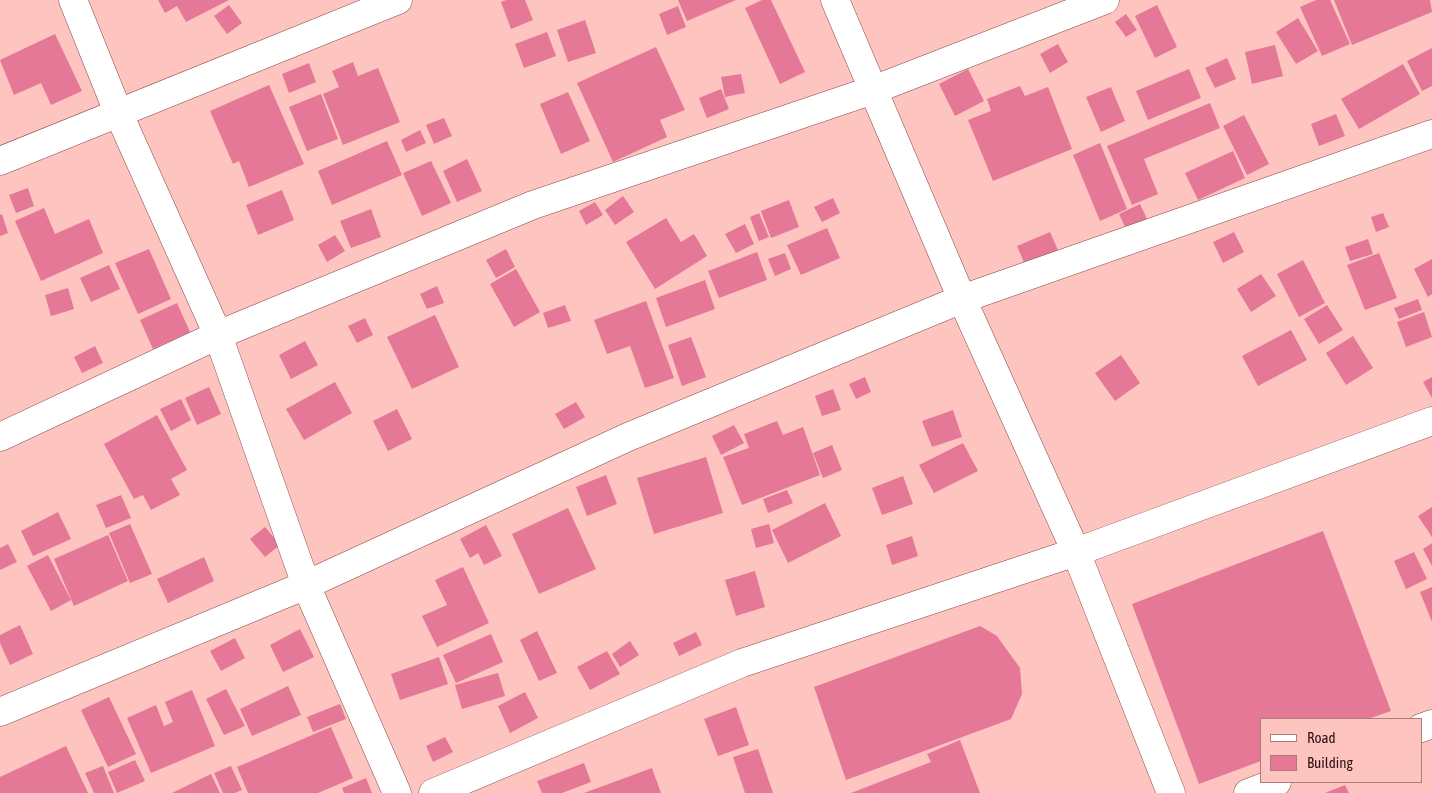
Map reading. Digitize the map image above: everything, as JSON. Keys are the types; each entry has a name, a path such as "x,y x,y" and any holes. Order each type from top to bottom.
{"street":[{"path":"73,0 118,112 218,335 306,585 397,793"},
{"path":"0,161 398,0"},
{"path":"835,0 962,299 1076,552 1171,793"},
{"path":"0,437 218,335 533,205 873,90 1105,0"},
{"path":"0,712 306,585 628,438 962,299 1432,134"},
{"path":"433,793 742,663 1076,552 1432,421"},
{"path":"1248,793 1275,783"}],"building":[{"path":"158,0 229,0 186,22 177,6 165,13"},
{"path":"506,0 525,0 533,20 511,29 501,2"},
{"path":"678,0 736,0 687,21"},
{"path":"762,0 771,0 805,72 780,84 745,8"},
{"path":"1316,0 1330,0 1350,44 1322,56 1300,7"},
{"path":"1334,0 1430,0 1432,12 1352,45"},
{"path":"229,5 242,23 227,34 214,16"},
{"path":"1157,5 1177,47 1155,58 1135,16"},
{"path":"678,6 686,27 667,35 659,14"},
{"path":"1126,14 1137,30 1126,37 1115,22"},
{"path":"1298,18 1318,51 1296,64 1276,32"},
{"path":"585,20 596,53 568,62 557,30"},
{"path":"547,32 556,56 524,68 515,44"},
{"path":"55,34 82,91 51,105 41,83 14,95 0,60"},
{"path":"1058,44 1068,62 1050,73 1040,54"},
{"path":"1275,45 1283,76 1252,84 1245,52"},
{"path":"656,47 685,110 660,120 667,137 613,162 577,83"},
{"path":"1432,48 1432,86 1422,91 1407,61"},
{"path":"1227,58 1236,79 1215,88 1205,68"},
{"path":"353,62 358,76 378,68 400,122 343,145 323,94 339,87 332,71"},
{"path":"309,63 316,82 289,93 282,74"},
{"path":"1403,64 1420,94 1359,129 1341,99"},
{"path":"968,69 984,101 955,116 939,84"},
{"path":"1189,69 1201,98 1148,120 1136,91"},
{"path":"741,74 745,93 725,97 721,77"},
{"path":"269,85 304,164 249,187 239,161 233,164 210,111"},
{"path":"1020,86 1025,96 1048,87 1072,149 993,181 968,120 991,111 987,99"},
{"path":"1111,87 1125,121 1101,132 1086,97"},
{"path":"721,89 729,109 707,118 699,98"},
{"path":"568,92 590,141 561,154 540,104"},
{"path":"321,94 338,139 307,151 289,107"},
{"path":"1210,103 1220,128 1144,159 1158,194 1132,205 1107,146"},
{"path":"1336,114 1345,136 1319,146 1311,124"},
{"path":"1244,115 1269,164 1247,175 1223,126"},
{"path":"444,118 452,136 434,144 426,125"},
{"path":"420,130 426,143 406,152 401,140"},
{"path":"387,141 402,175 332,205 318,171"},
{"path":"1100,143 1127,209 1100,221 1073,155"},
{"path":"1233,151 1245,178 1198,200 1185,173"},
{"path":"467,159 482,191 457,202 443,171"},
{"path":"431,161 451,203 422,216 403,173"},
{"path":"28,188 34,206 16,213 9,195"},
{"path":"282,190 294,220 258,235 246,205"},
{"path":"623,196 634,212 615,225 605,210"},
{"path":"833,198 840,213 822,222 814,207"},
{"path":"789,200 799,227 771,238 761,211"},
{"path":"595,202 603,215 586,225 579,211"},
{"path":"1140,204 1149,223 1128,233 1119,214"},
{"path":"44,208 55,234 89,219 103,253 41,281 15,221"},
{"path":"371,209 381,237 351,248 340,221"},
{"path":"759,213 769,237 759,241 750,217"},
{"path":"1383,213 1389,227 1376,232 1371,217"},
{"path":"2,214 8,233 0,236 0,215"},
{"path":"666,218 681,242 694,234 707,256 655,289 626,242"},
{"path":"745,224 754,244 736,253 725,234"},
{"path":"827,228 840,258 801,275 787,245"},
{"path":"1050,232 1062,259 1029,274 1017,246"},
{"path":"1234,232 1244,252 1223,263 1213,242"},
{"path":"335,235 345,251 327,262 318,245"},
{"path":"1368,239 1373,254 1350,261 1345,247"},
{"path":"149,249 171,299 138,314 115,263"},
{"path":"506,249 515,267 496,278 486,260"},
{"path":"757,252 767,280 719,298 708,271"},
{"path":"785,253 791,269 775,276 768,259"},
{"path":"1379,253 1397,298 1365,310 1347,265"},
{"path":"1432,259 1432,294 1428,297 1414,269"},
{"path":"1303,260 1325,303 1299,317 1277,274"},
{"path":"109,265 120,289 91,302 80,278"},
{"path":"516,269 540,312 514,327 490,284"},
{"path":"1261,274 1276,296 1251,312 1237,289"},
{"path":"705,280 715,309 666,327 656,298"},
{"path":"437,286 444,303 427,309 420,294"},
{"path":"68,288 74,309 51,316 45,295"},
{"path":"1418,299 1422,310 1399,319 1394,308"},
{"path":"646,301 674,378 645,388 630,346 607,354 594,320"},
{"path":"177,303 190,332 153,349 140,320"},
{"path":"565,305 571,321 548,328 543,313"},
{"path":"1327,305 1343,330 1319,344 1304,319"},
{"path":"1424,312 1432,337 1406,347 1397,322"},
{"path":"435,315 459,367 412,389 387,337"},
{"path":"365,318 373,335 357,343 348,326"},
{"path":"1291,330 1307,360 1258,386 1242,356"},
{"path":"1353,336 1373,368 1346,385 1326,353"},
{"path":"691,337 706,377 682,386 668,345"},
{"path":"305,341 318,365 291,379 279,355"},
{"path":"95,346 103,363 82,373 74,357"},
{"path":"1121,355 1140,383 1115,401 1095,373"},
{"path":"865,377 871,392 856,399 849,384"},
{"path":"1432,377 1432,398 1423,382"},
{"path":"335,382 352,413 304,440 286,409"},
{"path":"209,387 221,414 197,425 185,398"},
{"path":"833,389 841,410 822,416 815,396"},
{"path":"181,399 191,420 171,431 160,409"},
{"path":"576,402 585,417 564,429 555,414"},
{"path":"397,409 412,439 388,451 373,421"},
{"path":"953,410 962,437 932,447 922,421"},
{"path":"157,415 187,470 171,479 180,495 151,510 143,495 134,499 104,444"},
{"path":"777,421 783,435 803,427 820,475 742,505 723,457 749,448 744,434"},
{"path":"734,425 744,443 721,455 712,436"},
{"path":"963,443 978,471 934,493 919,465"},
{"path":"832,445 842,470 823,478 813,453"},
{"path":"706,457 723,513 654,534 637,478"},
{"path":"606,475 617,504 587,516 576,487"},
{"path":"903,476 913,504 882,515 872,488"},
{"path":"787,490 793,503 768,513 763,499"},
{"path":"121,495 131,518 106,528 96,505"},
{"path":"825,503 841,536 788,563 772,530"},
{"path":"1432,507 1432,537 1418,516"},
{"path":"568,508 596,569 539,594 512,534"},
{"path":"58,512 71,539 33,556 21,531"},
{"path":"130,524 152,574 130,583 109,533"},
{"path":"769,524 774,543 756,548 751,529"},
{"path":"486,525 502,556 484,565 478,553 470,558 460,539"},
{"path":"265,527 280,545 265,557 250,539"},
{"path":"1323,531 1391,711 1371,718 1260,718 1260,761 1199,784 1132,604"},
{"path":"108,535 128,581 74,606 54,559"},
{"path":"912,536 918,556 892,565 886,545"},
{"path":"1432,543 1432,566 1423,549"},
{"path":"8,544 17,562 0,570 0,548"},
{"path":"1414,552 1427,579 1406,589 1394,561"},
{"path":"48,555 71,600 51,611 27,566"},
{"path":"204,557 214,581 168,603 157,579"},
{"path":"463,567 489,623 437,647 422,616 447,605 435,580"},
{"path":"755,571 765,607 736,616 725,580"},
{"path":"1432,587 1432,622 1420,592"},
{"path":"20,625 33,654 10,665 0,643 0,635"},
{"path":"980,626 997,636 1020,668 1022,694 1011,719 846,780 814,687"},
{"path":"300,629 314,657 283,672 270,645"},
{"path":"537,631 557,673 539,681 520,640"},
{"path":"696,632 702,645 679,656 673,643"},
{"path":"491,634 503,662 456,683 443,655"},
{"path":"235,638 245,658 221,671 210,651"},
{"path":"630,641 639,655 620,667 612,654"},
{"path":"607,651 620,674 590,690 577,667"},
{"path":"439,657 448,684 400,700 391,674"},
{"path":"498,673 505,696 462,709 455,685"},
{"path":"288,686 301,715 252,736 240,709"},
{"path":"226,689 245,726 224,735 206,699"},
{"path":"192,690 215,746 151,773 127,718 156,705 164,726 173,722 165,702"},
{"path":"525,692 538,718 510,733 498,706"},
{"path":"109,697 136,754 108,767 81,710"},
{"path":"340,704 346,719 313,732 307,717"},
{"path":"736,707 749,745 718,756 704,719"},
{"path":"331,727 353,778 318,793 248,793 237,767"},
{"path":"445,737 453,752 433,762 426,746"},
{"path":"960,740 980,793 851,793 931,762 927,754"},
{"path":"66,746 88,793 0,793 0,777"},
{"path":"758,749 773,793 745,793 733,757"},
{"path":"135,760 145,781 117,793 108,772"},
{"path":"584,763 591,782 562,793 542,793 537,781"},
{"path":"103,766 114,793 94,793 85,773"},
{"path":"231,766 242,790 235,793 223,793 214,773"},
{"path":"652,768 661,793 584,793"},
{"path":"211,774 220,793 172,793"},
{"path":"366,778 372,793 344,793 342,788"},
{"path":"1345,785 1349,793 1325,793"}]}
